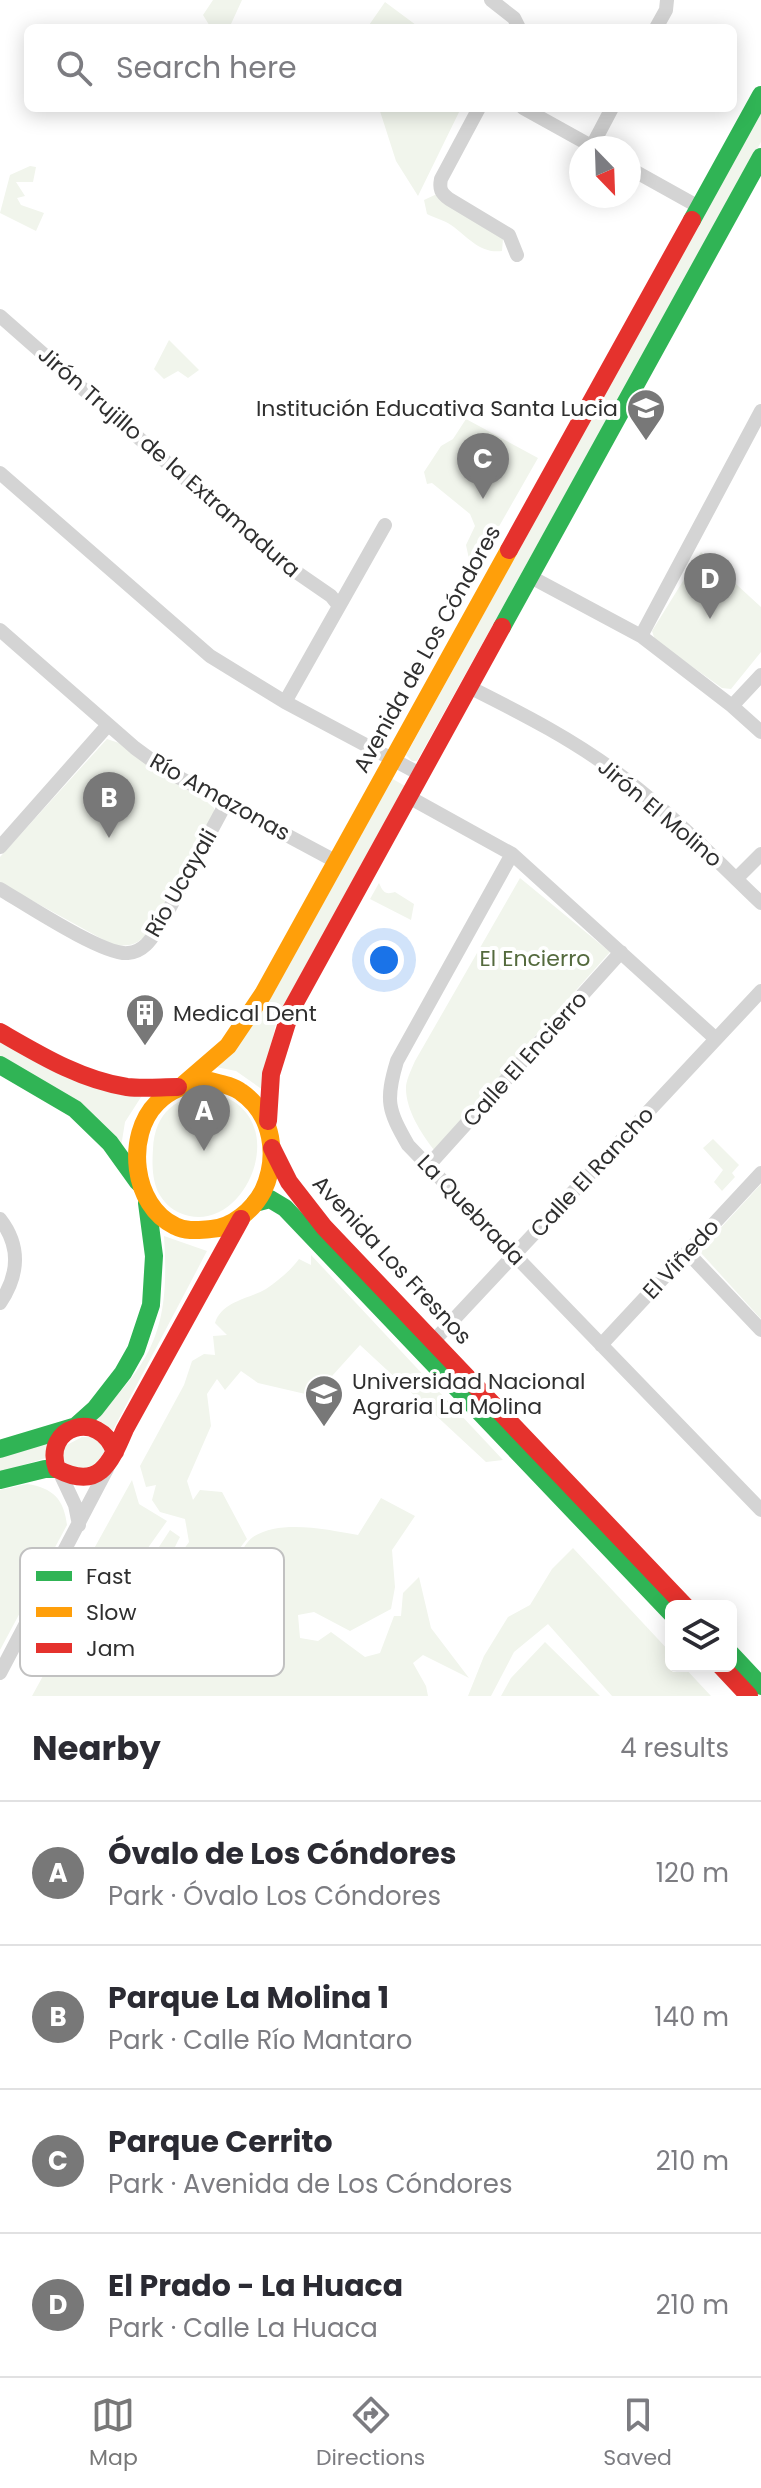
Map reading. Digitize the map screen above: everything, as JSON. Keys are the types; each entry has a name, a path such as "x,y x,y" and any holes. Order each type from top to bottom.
{"street":[{"path":"491,0 517,24"},
{"path":"658,24 666,10 667,0"},
{"name":"Avenida de Los Cóndores","path":"181,1086 217,1056 248,1020 761,95"},
{"path":"477,112 439,187 442,194 509,235 517,255"},
{"path":"530,112 573,136"},
{"path":"598,136 610,112"},
{"path":"67,1548 220,1254 270,1172 272,1148 268,1121 271,1074 291,1010 760,163"},
{"path":"641,175 699,207"},
{"name":"Jirón Trujillo de la Extramadura","path":"0,316 261,545 291,570 331,596 339,606"},
{"path":"641,636 761,411"},
{"path":"0,473 210,656 285,702 420,774"},
{"path":"285,702 385,525"},
{"path":"529,576 641,636 761,732"},
{"name":"Río Amazonas","path":"2,636 165,770 337,862"},
{"path":"732,706 761,675"},
{"name":"Jirón El Molino","path":"469,687 545,726 595,757 653,801 761,903"},
{"path":"0,847 108,725"},
{"path":"407,796 512,854 716,1039"},
{"name":"Río Ucayali","path":"0,889 102,947 124,954 133,952 151,941 226,803"},
{"name":"La Quebrada","path":"512,854 397,1061 388,1090 393,1118 408,1145 761,1510"},
{"path":"736,879 761,854"},
{"name":"Calle El Encierro","path":"428,1166 621,952"},
{"name":"Calle El Rancho","path":"428,1347 761,991"},
{"path":"0,1032 60,1064 104,1082 128,1087 181,1086 206,1080 234,1086 255,1103 268,1121"},
{"path":"0,1065 75,1109 95,1126 161,1217 182,1229 205,1232 219,1229 249,1209"},
{"path":"79,1525 69,1492 52,1460 54,1448 108,1393 136,1354 150,1312 154,1285 153,1245 138,1161 141,1125 155,1103 181,1086"},
{"name":"Avenida Los Fresnos","path":"272,1148 289,1182 324,1227 428,1347 665,1606"},
{"name":"El Viñedo","path":"601,1345 761,1173"},
{"name":"Avenida Los Fresnos","path":"249,1209 270,1199 285,1208 679,1600"},
{"path":"0,1219 15,1245 16,1269 9,1290 0,1303"},
{"path":"687,1252 761,1330"},
{"path":"36,1437 76,1418 108,1393"},
{"path":"0,1449 36,1437 84,1427 101,1430 112,1439 111,1460"},
{"path":"0,1480 25,1473 58,1470 83,1478 111,1460"},
{"path":"25,1473 51,1478 69,1492"},
{"path":"0,1673 20,1636"},
{"path":"737,1661 761,1689 757,1696"},
{"path":"727,1672 749,1696"}],"green space":[{"path":"213,0 242,0 231,24 209,24 203,15"},
{"path":"385,2 415,24 370,24"},
{"path":"761,110 761,142 417,761 412,761 406,755"},
{"path":"380,112 459,112 418,196 396,161"},
{"path":"30,166 36,167 33,182 16,182 25,196 17,198 21,205 44,213 36,231 0,213 10,175"},
{"path":"439,193 503,239 502,251 487,250 448,223 427,214 424,200"},
{"path":"169,340 199,370 188,378 178,371 164,379 154,369"},
{"path":"466,419 538,458 477,565 469,559 466,545 475,526 470,514 432,483 427,484 424,472 441,446 453,439"},
{"path":"701,552 761,607 761,652 731,689 722,688 655,640 652,631"},
{"path":"107,739 119,743 160,774 214,808 151,928 139,941 125,945 113,945 0,883 0,857"},
{"path":"391,778 405,786 285,1005 275,1027 263,1090 236,1071 216,1067"},
{"name":"El Encierro","path":"520,878 610,952 434,1150 411,1112 406,1095 407,1080"},
{"path":"379,883 385,892 395,892 414,904 411,920 370,899"},
{"path":"0,1040 143,1094 125,1122 121,1147 0,1058"},
{"path":"213,1093 239,1105 253,1125 257,1148 253,1171 241,1193 224,1209 203,1217 180,1213 165,1202 156,1187 153,1149 158,1125 178,1102"},
{"path":"713,1139 739,1165 732,1173 735,1177 722,1191 714,1182 723,1170 703,1148"},
{"path":"761,1184 761,1319 701,1253"},
{"path":"164,1236 207,1251 113,1430 90,1423 130,1380 154,1340 164,1294"},
{"path":"311,1255 503,1460 486,1462 360,1345 314,1396 258,1383 241,1371 225,1390 217,1379 207,1394 211,1426 187,1481 193,1500 200,1490 222,1492 247,1539 240,1548 185,1548 189,1542 185,1519 160,1512 152,1500 156,1485 146,1487 140,1466 184,1385 192,1361 204,1354 215,1355 213,1336 227,1335 215,1323 224,1310 266,1289 299,1259 311,1265"},
{"path":"54,1437 46,1458 0,1472 0,1456"},
{"path":"82,1437 97,1437 108,1446 94,1467 79,1469 66,1466 60,1452 63,1447"},
{"path":"132,1480 139,1504 167,1521 148,1548 94,1548"},
{"path":"27,1484 44,1488 60,1502 67,1525 55,1548 20,1548 20,1613 0,1650 0,1490"},
{"path":"381,1498 415,1516 392,1550 395,1587 391,1609 350,1631 314,1612 298,1615 300,1638 318,1641 331,1632 365,1657 380,1653 394,1616 401,1616 403,1593 419,1577 431,1628 469,1678 423,1655 413,1663 428,1696 32,1696 43,1676 284,1676 284,1548 244,1548 253,1537 277,1528 319,1529 358,1535"},
{"path":"170,1530 180,1537 174,1548 158,1548"},
{"path":"573,1548 665,1647 665,1672 689,1672 711,1696 612,1696 548,1624 514,1652 491,1696 468,1696 484,1656 508,1617 530,1605 552,1569"},
{"path":"545,1642 600,1696 501,1696 511,1678"}],"traffic: fast":[{"path":"692,220 761,95"},
{"path":"502,627 761,157"},
{"path":"0,1065 75,1109 110,1143 138,1182"},
{"path":"255,1203 270,1199 285,1208 665,1607"},
{"path":"0,1449 76,1426 95,1409 123,1373 136,1350 151,1305 154,1256 147,1203"},
{"path":"0,1480 57,1469"},
{"path":"737,1660 761,1686"}],"traffic: slow":[{"path":"184,1084 228,1046 263,994 509,550"},
{"path":"206,1080 224,1084 252,1101 270,1137 271,1164 263,1191 241,1217 219,1228 188,1230 175,1226 150,1203 142,1187 137,1151 140,1133 157,1103 173,1091 206,1080"}],"traffic: jam":[{"path":"509,550 692,220"},
{"path":"268,1121 271,1074 291,1010 502,627"},
{"path":"0,1032 61,1066 93,1079 127,1087 178,1087"},
{"path":"272,1148 289,1182 324,1227 679,1600"},
{"path":"115,1452 107,1438 97,1430 74,1428 57,1442 57,1469 83,1477 93,1475 108,1463 114,1453 119,1442 125,1429 241,1219"},
{"path":"727,1672 749,1696"}],"place":[{"name":"Institución Educativa Santa Lucia","path":"646,442"},
{"name":"Parque Cerrito","path":"483,499"},
{"name":"El Prado - La Huaca","path":"710,619"},
{"name":"Parque La Molina 1","path":"109,838"},
{"name":"Medical Dent","path":"145,1047"},
{"name":"Óvalo de Los Cóndores","path":"204,1151"},
{"name":"Universidad Nacional Agraria La Molina","path":"324,1428"}]}
